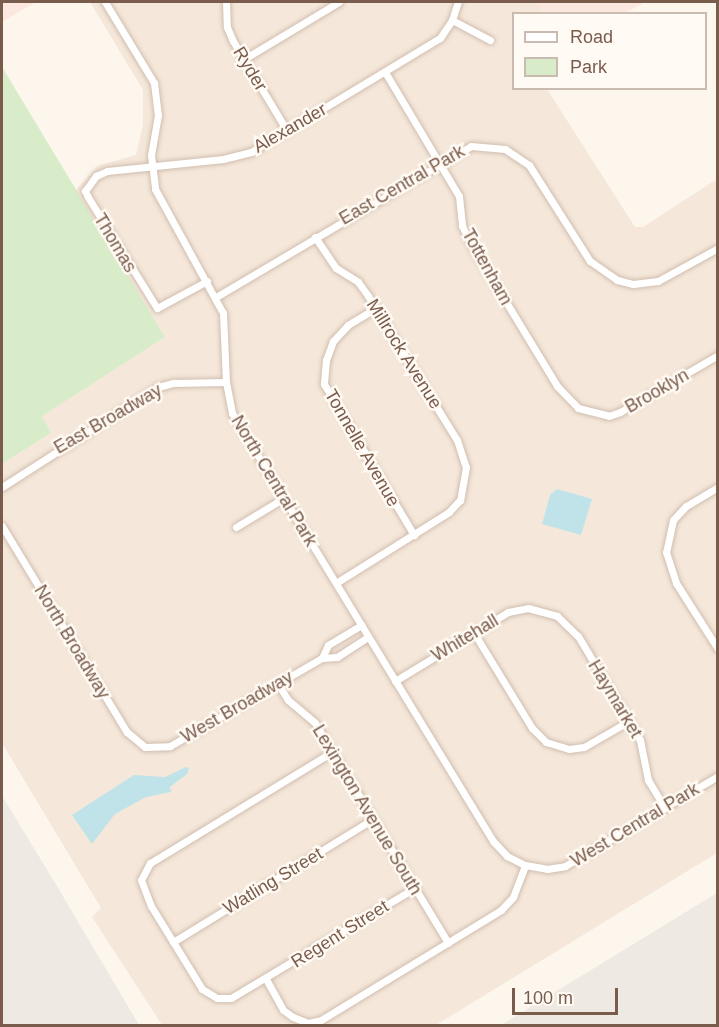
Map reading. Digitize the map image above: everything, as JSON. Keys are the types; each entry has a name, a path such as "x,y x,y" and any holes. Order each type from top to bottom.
{"street":[{"name":"North Central Park","path":"105,2 154,83 158,115 151,165 160,198 216,297 225,321 226,382 232,413 493,841 516,861"},
{"name":"Ryder","path":"226,2 227,27 287,131"},
{"path":"244,59 339,2"},
{"path":"458,2 452,21 490,40"},
{"name":"Alexander","path":"151,165 240,156 287,131 440,38 452,21"},
{"name":"Tottenham","path":"385,72 459,196 464,232 557,386 578,408 593,413"},
{"name":"East Central Park","path":"216,297 438,162 471,146 496,146 518,156 540,180 590,261 617,280 633,284 658,281 717,248"},
{"name":"Thomas","path":"151,165 96,176 85,191 157,308 207,281"},
{"name":"Millrock Avenue","path":"315,237 332,264 358,282 461,447 466,467 465,486 449,512 414,535"},
{"name":"Tonnelle Avenue","path":"375,308 348,325 333,341 326,360 324,384 414,535"},
{"name":"Brooklyn","path":"593,413 609,416 634,406 717,356"},
{"name":"East Broadway","path":"2,487 158,387 226,382"},
{"path":"717,487 686,506 673,520 669,532 668,565 717,649"},
{"path":"237,527 284,498"},
{"name":"North Broadway","path":"2,526 127,732 138,743 151,748"},
{"path":"336,583 414,535"},
{"name":"Whitehall","path":"395,681 508,612 539,609"},
{"name":"Haymarket","path":"539,609 570,625 643,746 648,780 665,808"},
{"name":"West Broadway","path":"322,658 328,645 361,625"},
{"path":"474,633 532,728 546,742 569,748 584,747 629,721"},
{"path":"344,635 352,648"},
{"name":"West Broadway","path":"151,748 170,746 322,658 337,657 368,637"},
{"name":"Lexington Avenue South","path":"278,684 288,700 315,723 448,943"},
{"path":"173,942 144,895 143,873 154,860 332,752"},
{"name":"West Central Park","path":"516,861 547,869 574,862 717,776"},
{"name":"Watling Street","path":"173,942 373,819"},
{"path":"266,979 283,1010 308,1023 321,1020 508,904 525,865"},
{"name":"Regent Street","path":"173,942 199,985 211,996 237,996 415,888"}],"shaded area":[{"path":"2,2 36,2 2,22"},
{"path":"90,2 537,2 543,12 512,12 512,90 548,90 635,227 643,227 717,179 717,853 436,1025 162,1025 92,917 101,908 2,743 2,464 51,433 41,416 165,337 76,190 97,166 136,155 143,125 143,90"},
{"path":"537,2 640,2 642,4 627,12 543,12"},
{"path":"2,796 51,876 139,1025 2,1025"},
{"path":"717,893 717,1025 501,1025"}],"green space":[{"path":"2,67 165,337 42,416 51,433 2,464"}],"water":[{"path":"557,489 592,499 581,535 542,524 550,495"},
{"path":"186,767 189,768 187,774 170,787 171,792 146,797 115,814 92,844 72,815 134,775 165,777"}]}
